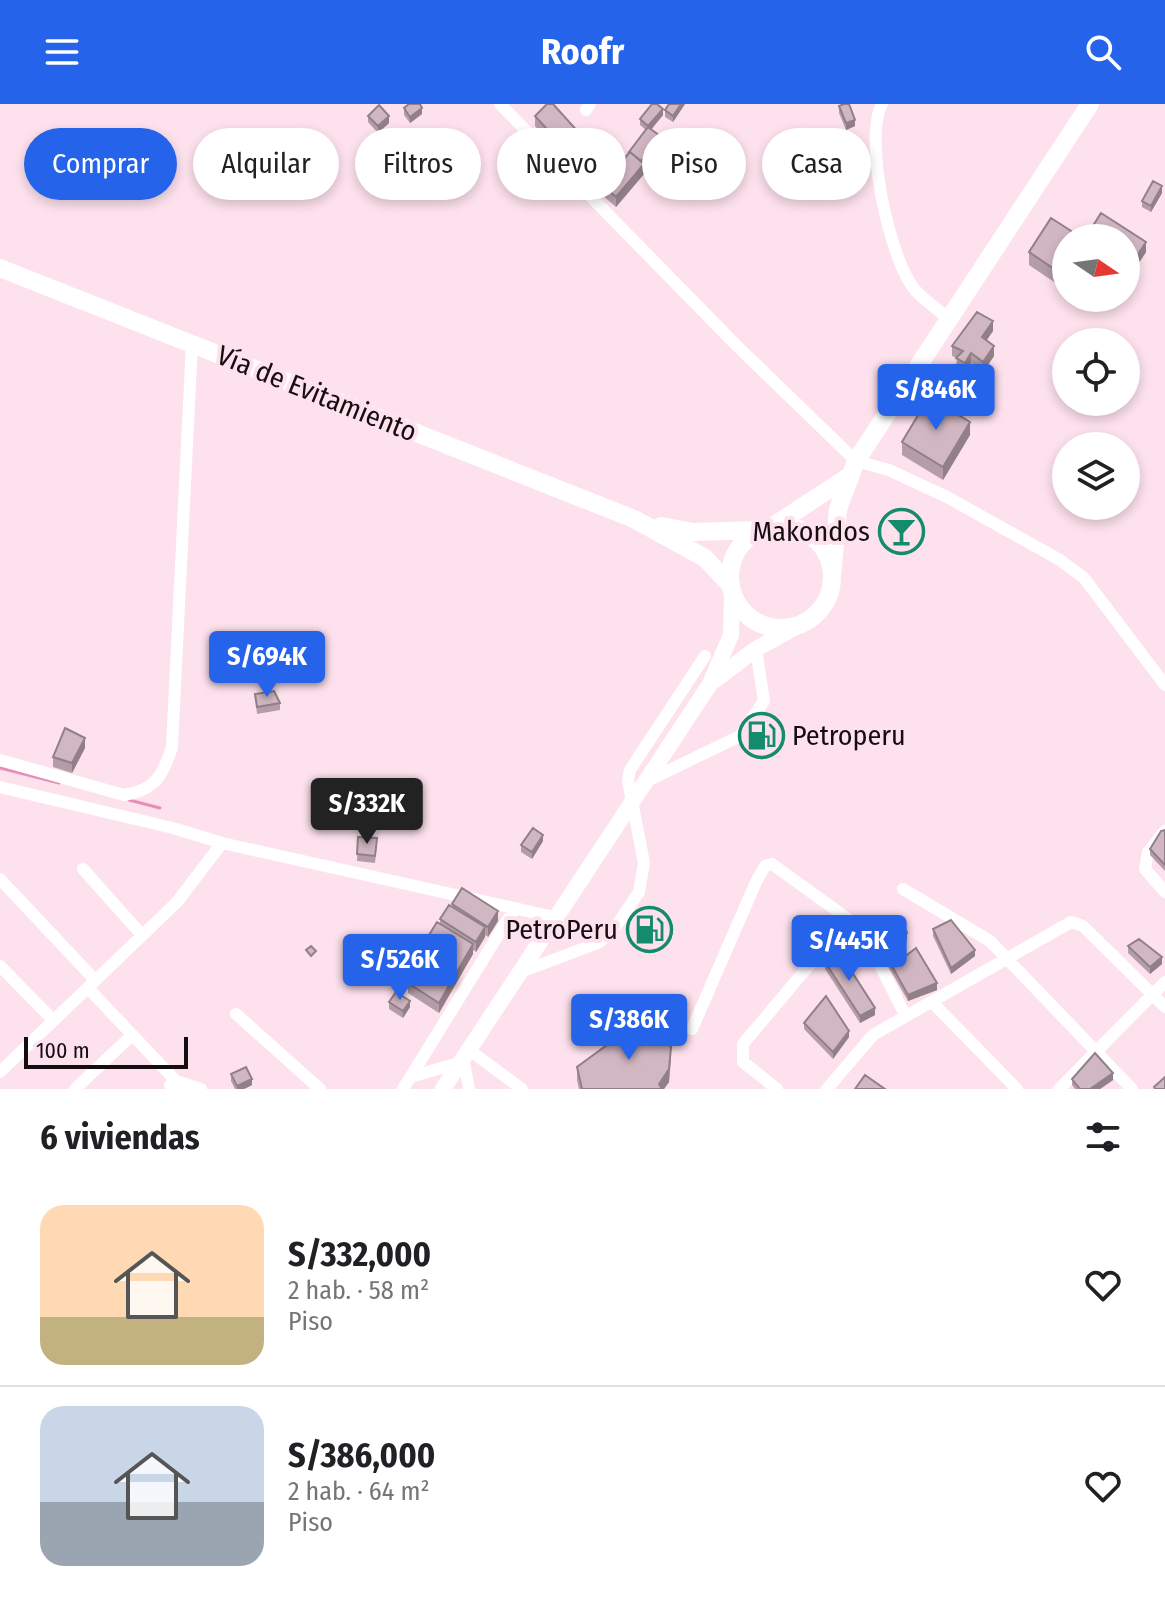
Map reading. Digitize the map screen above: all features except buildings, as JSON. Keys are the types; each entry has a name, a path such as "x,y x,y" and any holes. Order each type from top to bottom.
{"highway":[{"path":"852,469 767,528 747,538 736,552 730,569 732,590 750,617 763,625 778,628 807,621 825,602 832,577 833,537 852,469 1090,104"},
{"name":"Vía de Evitamiento","path":"0,268 634,519 705,558 732,590"},
{"name":"Vía de Evitamiento","path":"634,519 693,532 767,528"},
{"path":"767,528 791,527 814,539 829,560 832,577"}],"main road":[{"path":"443,1089 710,684 731,635 732,590"},
{"path":"710,684 756,649 807,621"}],"street":[{"path":"500,104 736,345 852,469 889,470 947,497 1060,560 1084,578 1165,685"},
{"path":"882,104 875,129 874,159 903,271 914,290 948,318"},
{"path":"0,760 124,795 141,792 156,784 165,770 172,747 192,343"},
{"path":"644,783 740,736 764,701 756,649"},
{"path":"517,973 598,943 612,932 639,892 644,863 634,798 628,781 635,759 705,656"},
{"path":"0,787 173,828 222,843 554,917"},
{"path":"1165,831 1148,852 1145,869 1165,892"},
{"path":"3,1063 177,902 222,843"},
{"path":"692,1029 765,866 780,867 848,919 870,945 905,1015"},
{"path":"83,869 141,934"},
{"path":"0,879 91,984 172,1086 201,1089"},
{"path":"903,889 990,941 1132,1089"},
{"path":"407,1083 515,908"},
{"path":"777,1089 750,1068 741,1054 743,1044 848,919"},
{"path":"827,1089 873,1035 1071,922 1078,922 1165,1007"},
{"path":"0,966 53,1020"},
{"path":"1059,1089 1165,982"},
{"path":"932,1002 1017,1089"},
{"path":"236,1014 320,1089"},
{"path":"75,1089 131,1036"},
{"path":"407,1083 463,1056"},
{"path":"463,1056 469,1089"},
{"path":"463,1056 522,1089"}],"waterway":[{"path":"0,768 59,783"},
{"path":"129,800 160,808"}],"place":[{"name":"Makondos","path":"901,531"},
{"name":"Petroperu","path":"761,735"},
{"name":"PetroPeru","path":"649,929"}]}
